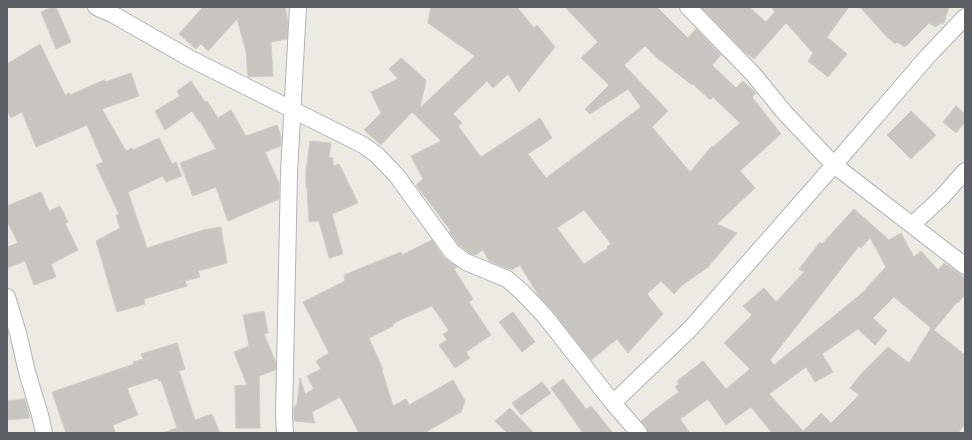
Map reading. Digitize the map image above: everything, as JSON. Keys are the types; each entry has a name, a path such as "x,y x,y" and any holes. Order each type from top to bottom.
{"street":[{"path":"96,7 114,15 191,59 363,145 377,155 396,176 452,252 466,262 507,279 521,290 639,433"},
{"path":"285,433 284,416 289,173 298,7"},
{"path":"688,7 754,75 784,112 834,165 965,266"},
{"path":"613,403 691,328 928,57 965,17"},
{"path":"912,225 942,197 965,171"},
{"path":"7,297 44,433"}],"building":[{"path":"56,7 71,42 56,49 41,12"},
{"path":"203,7 285,7 288,21 287,39 271,42 273,76 248,77 246,51 237,19 208,51 201,44 196,49 179,34"},
{"path":"431,7 517,7 534,28 537,25 555,47 519,92 508,74 493,88 487,81 453,114 462,123 458,126 481,157 540,118 552,138 528,154 546,178 641,107 628,89 590,114 585,109 609,85 581,58 598,42 565,7 657,7 688,38 696,29 721,55 712,65 736,88 743,81 756,93 752,97 781,134 740,171 755,188 717,224 737,233 708,267 681,286 674,294 661,281 647,294 663,314 628,353 617,339 591,360 551,309 538,295 520,265 511,270 489,261 483,250 475,255 471,254 459,245 449,232 451,231 416,185 423,179 411,156 441,141 412,112 381,145 364,130 381,113 371,92 398,79 389,69 401,58 426,80 420,108 475,56 428,23","holes":["645,46 656,57 692,85 693,84 710,100 713,97 740,123 713,147 712,146 690,172 652,127 668,111 624,65","584,210 611,244 607,247 608,248 584,264 557,228"]},
{"path":"701,7 749,7 766,22 775,12 771,7 849,7 827,37 847,54 828,77 808,61 813,53 786,23 754,59 745,52"},
{"path":"860,7 949,7 944,23 935,27 929,23 905,47 897,42 895,44"},
{"path":"40,44 65,95 69,93 70,95 104,80 105,82 131,73 139,96 102,109 126,151 132,148 133,150 159,138 172,164 176,162 182,176 166,182 163,176 128,192 147,248 203,230 221,227 227,263 198,271 200,277 185,281 187,286 144,299 145,304 117,312 96,241 120,228 116,215 119,214 96,165 103,162 87,125 36,147 22,112 11,118 7,110 7,64"},
{"path":"191,81 218,118 231,110 246,136 277,125 281,137 281,146 265,152 279,183 279,199 228,221 216,187 193,196 180,163 216,149 200,121 199,122 192,111 165,130 155,111 180,96 177,91"},
{"path":"956,106 965,114 965,122 956,133 943,122"},
{"path":"911,111 936,135 911,159 887,135"},
{"path":"310,141 331,143 329,157 333,158 333,166 339,164 358,203 332,214 343,254 329,258 319,221 309,222 306,172"},
{"path":"41,192 49,211 60,206 68,222 65,223 78,250 51,264 56,277 34,285 25,261 7,268 7,247 18,243 7,221 7,206"},
{"path":"854,209 889,240 901,233 914,257 921,251 938,270 944,263 965,278 965,295 958,303 957,302 934,330 965,355 965,424 958,433 772,433 751,407 726,425 708,399 680,419 690,433 648,433 646,427 641,421 679,392 675,387 679,384 677,381 703,361 726,389 750,369 724,343 752,315 743,306 764,288 776,302 804,272 799,269 820,242 822,244","holes":["870,238 886,267 866,288 867,289 774,365 770,360 859,246 861,248","894,297 931,328 909,363 888,347 861,374 850,388 859,395 831,423 821,413 803,431 769,394 806,367 815,382 833,372 822,354 858,329 875,345 887,331 873,318"]},
{"path":"432,240 444,258 457,267 454,269 473,299 469,302 491,335 466,352 470,358 455,368 439,345 447,340 443,334 449,331 432,306 402,319 393,324 393,326 369,338 383,370 382,371 393,406 406,399 409,405 453,380 465,401 461,412 424,433 359,433 340,397 312,412 315,423 294,421 294,407 297,405 300,378 305,394 314,389 307,376 321,369 316,361 329,353 303,302 345,281 344,275 401,252 402,255"},
{"path":"264,311 268,333 264,334 276,363 275,370 259,376 260,428 236,428 235,386 247,385 234,352 249,346 243,315"},
{"path":"513,312 535,342 522,352 499,322"},
{"path":"177,343 185,369 179,371 195,420 212,414 220,433 166,433 165,432 177,428 161,380 159,381 158,378 127,388 138,415 113,425 115,433 66,433 52,392 134,364 133,362 143,359 141,354"},
{"path":"563,379 586,409 591,406 613,433 583,433 551,388"},
{"path":"542,382 551,393 521,415 512,403"},
{"path":"25,399 30,418 7,420 7,401"},
{"path":"510,408 534,433 507,433 495,421"}]}
